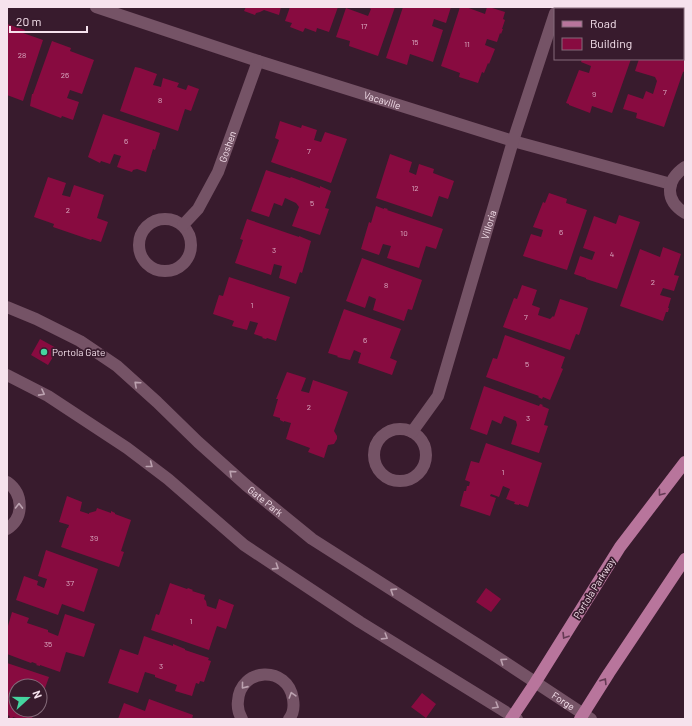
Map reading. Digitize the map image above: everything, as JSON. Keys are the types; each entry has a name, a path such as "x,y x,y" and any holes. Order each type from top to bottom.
{"main road":[{"name":"Portola Parkway","path":"514,718 620,548 685,462"},
{"path":"585,717 613,666 685,559"}],"street":[{"name":"Vacaville","path":"96,7 258,61 513,141 671,184"},
{"name":"Villoria","path":"412,432 438,396 513,141 554,16"},
{"name":"Goshen","path":"183,225 198,209 218,172 258,61"},
{"path":"685,166 676,173 671,184 671,197 677,208 685,213"},
{"path":"160,219 172,219 183,225 190,236 192,249 187,260 177,269 165,271 153,268 144,260 139,248 141,235 148,225 160,219"},
{"name":"Gate Park","path":"8,310 36,319 80,341 117,366 204,448 246,485 312,539 535,683"},
{"path":"7,375 48,396 127,448 168,479 244,545 360,622 514,718"},
{"path":"400,429 412,432 422,440 426,452 425,464 418,475 407,481 394,481 383,475 376,465 374,452 378,440 388,432 400,429"},
{"path":"7,482 12,486 18,496 20,508 17,519 7,529"},
{"path":"242,719 237,706 238,694 244,684 253,677 265,674 276,676 286,683 293,693 294,705 289,719"},
{"name":"Forge","path":"535,683 585,717"}],"building":[{"path":"246,7 281,7 279,15 264,10 256,13 255,15 244,11"},
{"path":"290,7 338,7 329,32 317,28 316,32 305,28 303,32 290,27 292,23 285,21"},
{"path":"368,7 395,7 378,56 349,46 350,41 336,37 346,8 368,16 371,9"},
{"path":"403,7 451,7 446,23 434,19 432,26 443,30 433,62 410,54 407,65 386,58"},
{"path":"460,7 466,7 485,14 487,7 505,12 503,29 497,42 487,39 485,45 495,49 484,73 482,72 478,83 459,77 460,73 441,66"},
{"path":"7,24 25,30 23,33 43,40 23,101 7,95"},
{"path":"52,41 71,48 70,51 94,60 82,94 70,90 67,98 79,102 73,120 62,116 61,118 30,106 32,94"},
{"path":"582,60 631,60 612,113 592,106 590,113 566,103 579,70 589,73 591,66 581,62"},
{"path":"639,60 685,61 685,71 683,72 664,127 636,118 637,113 623,109 628,94 643,99 646,91 653,94 657,81 655,77 635,71"},
{"path":"135,67 157,74 153,85 161,87 163,78 179,83 177,87 186,90 188,85 199,89 191,111 185,109 178,131 120,111"},
{"path":"103,114 160,133 146,172 137,169 133,170 132,172 117,167 121,156 114,154 110,164 101,161 100,163 88,157"},
{"path":"280,121 301,128 302,125 317,130 314,140 321,142 325,132 347,139 331,183 271,162 279,140 275,138"},
{"path":"390,154 412,162 409,172 416,175 419,164 434,169 433,173 454,181 448,199 439,196 432,217 376,198"},
{"path":"266,170 290,178 291,177 320,188 320,186 331,191 325,208 329,209 320,235 292,226 299,207 296,203 285,198 282,206 274,203 269,217 251,211"},
{"path":"48,177 66,183 62,195 70,197 74,185 104,195 97,218 108,222 101,242 53,227 54,224 34,217"},
{"path":"549,193 567,199 566,203 587,210 567,270 523,256 531,234 541,237 543,230 533,227 543,202 545,203"},
{"path":"376,206 443,229 436,249 426,246 419,268 387,258 391,246 383,244 379,255 361,249 369,222 371,223"},
{"path":"619,215 640,222 617,289 574,274 580,256 592,260 595,252 583,248 594,216 616,224"},
{"path":"247,219 311,241 302,273 300,272 296,284 279,278 282,266 274,264 271,275 235,263 243,240 240,239"},
{"path":"663,247 681,254 674,275 679,276 674,291 663,288 660,295 671,298 668,312 666,312 663,321 620,306 640,249 660,257"},
{"path":"362,258 422,280 412,310 408,309 404,321 373,310 376,299 369,296 365,308 346,301"},
{"path":"229,277 290,297 276,341 262,338 263,337 254,334 258,323 250,321 247,330 232,326 234,321 213,314 219,295 223,296"},
{"path":"522,285 537,290 532,305 540,308 538,315 550,319 553,316 554,317 560,299 588,308 579,335 576,334 570,350 503,327 514,298 517,299"},
{"path":"344,309 401,329 390,358 397,361 392,375 358,363 361,353 354,350 350,360 328,353"},
{"path":"505,335 565,357 561,368 563,369 550,400 543,397 542,399 538,397 539,396 486,377 493,358 497,359"},
{"name":"Portola Gate","path":"40,339 58,349 48,365 31,355"},
{"path":"287,372 306,378 301,391 309,393 313,380 348,392 334,431 337,439 334,444 328,445 324,458 308,452 310,448 286,439 291,423 284,422 280,420 280,418 273,416 278,399 276,399"},
{"path":"484,386 539,406 540,404 543,405 542,406 549,409 544,425 548,426 539,453 511,444 517,425 516,421 504,416 501,424 492,420 487,435 470,429"},
{"path":"486,443 542,463 528,507 514,504 515,502 506,499 510,489 503,486 499,497 491,494 490,496 496,498 490,516 460,506 464,491 466,491 470,482 465,480 471,461 479,463"},
{"path":"67,496 82,502 80,511 89,514 96,511 97,508 111,513 111,511 131,520 121,551 124,552 119,567 61,547 69,525 59,522"},
{"path":"46,550 98,569 84,612 62,604 58,615 16,600 24,576 38,581 37,585 44,588 47,579 38,576"},
{"path":"170,583 205,595 204,599 207,606 216,609 219,599 234,605 226,629 217,626 209,650 151,630 156,614 159,615"},
{"path":"486,588 501,599 491,612 476,602"},
{"path":"12,612 29,618 27,623 48,630 48,632 58,636 65,614 95,624 84,657 66,652 60,672 7,654 7,625 8,626"},
{"path":"144,636 173,646 173,644 185,650 209,658 208,660 211,661 204,682 200,681 199,684 196,683 192,696 175,691 177,685 145,672 138,693 108,683 120,649 138,655"},
{"path":"7,663 49,677 48,680 48,678 8,678 7,715"},
{"path":"422,693 436,704 426,718 411,707"},
{"path":"149,699 193,715 192,719 118,719 124,703 145,711"},
{"path":"16,718 32,718 32,719"}],"place":[{"name":"Portola Gate","path":"44,352"}]}
